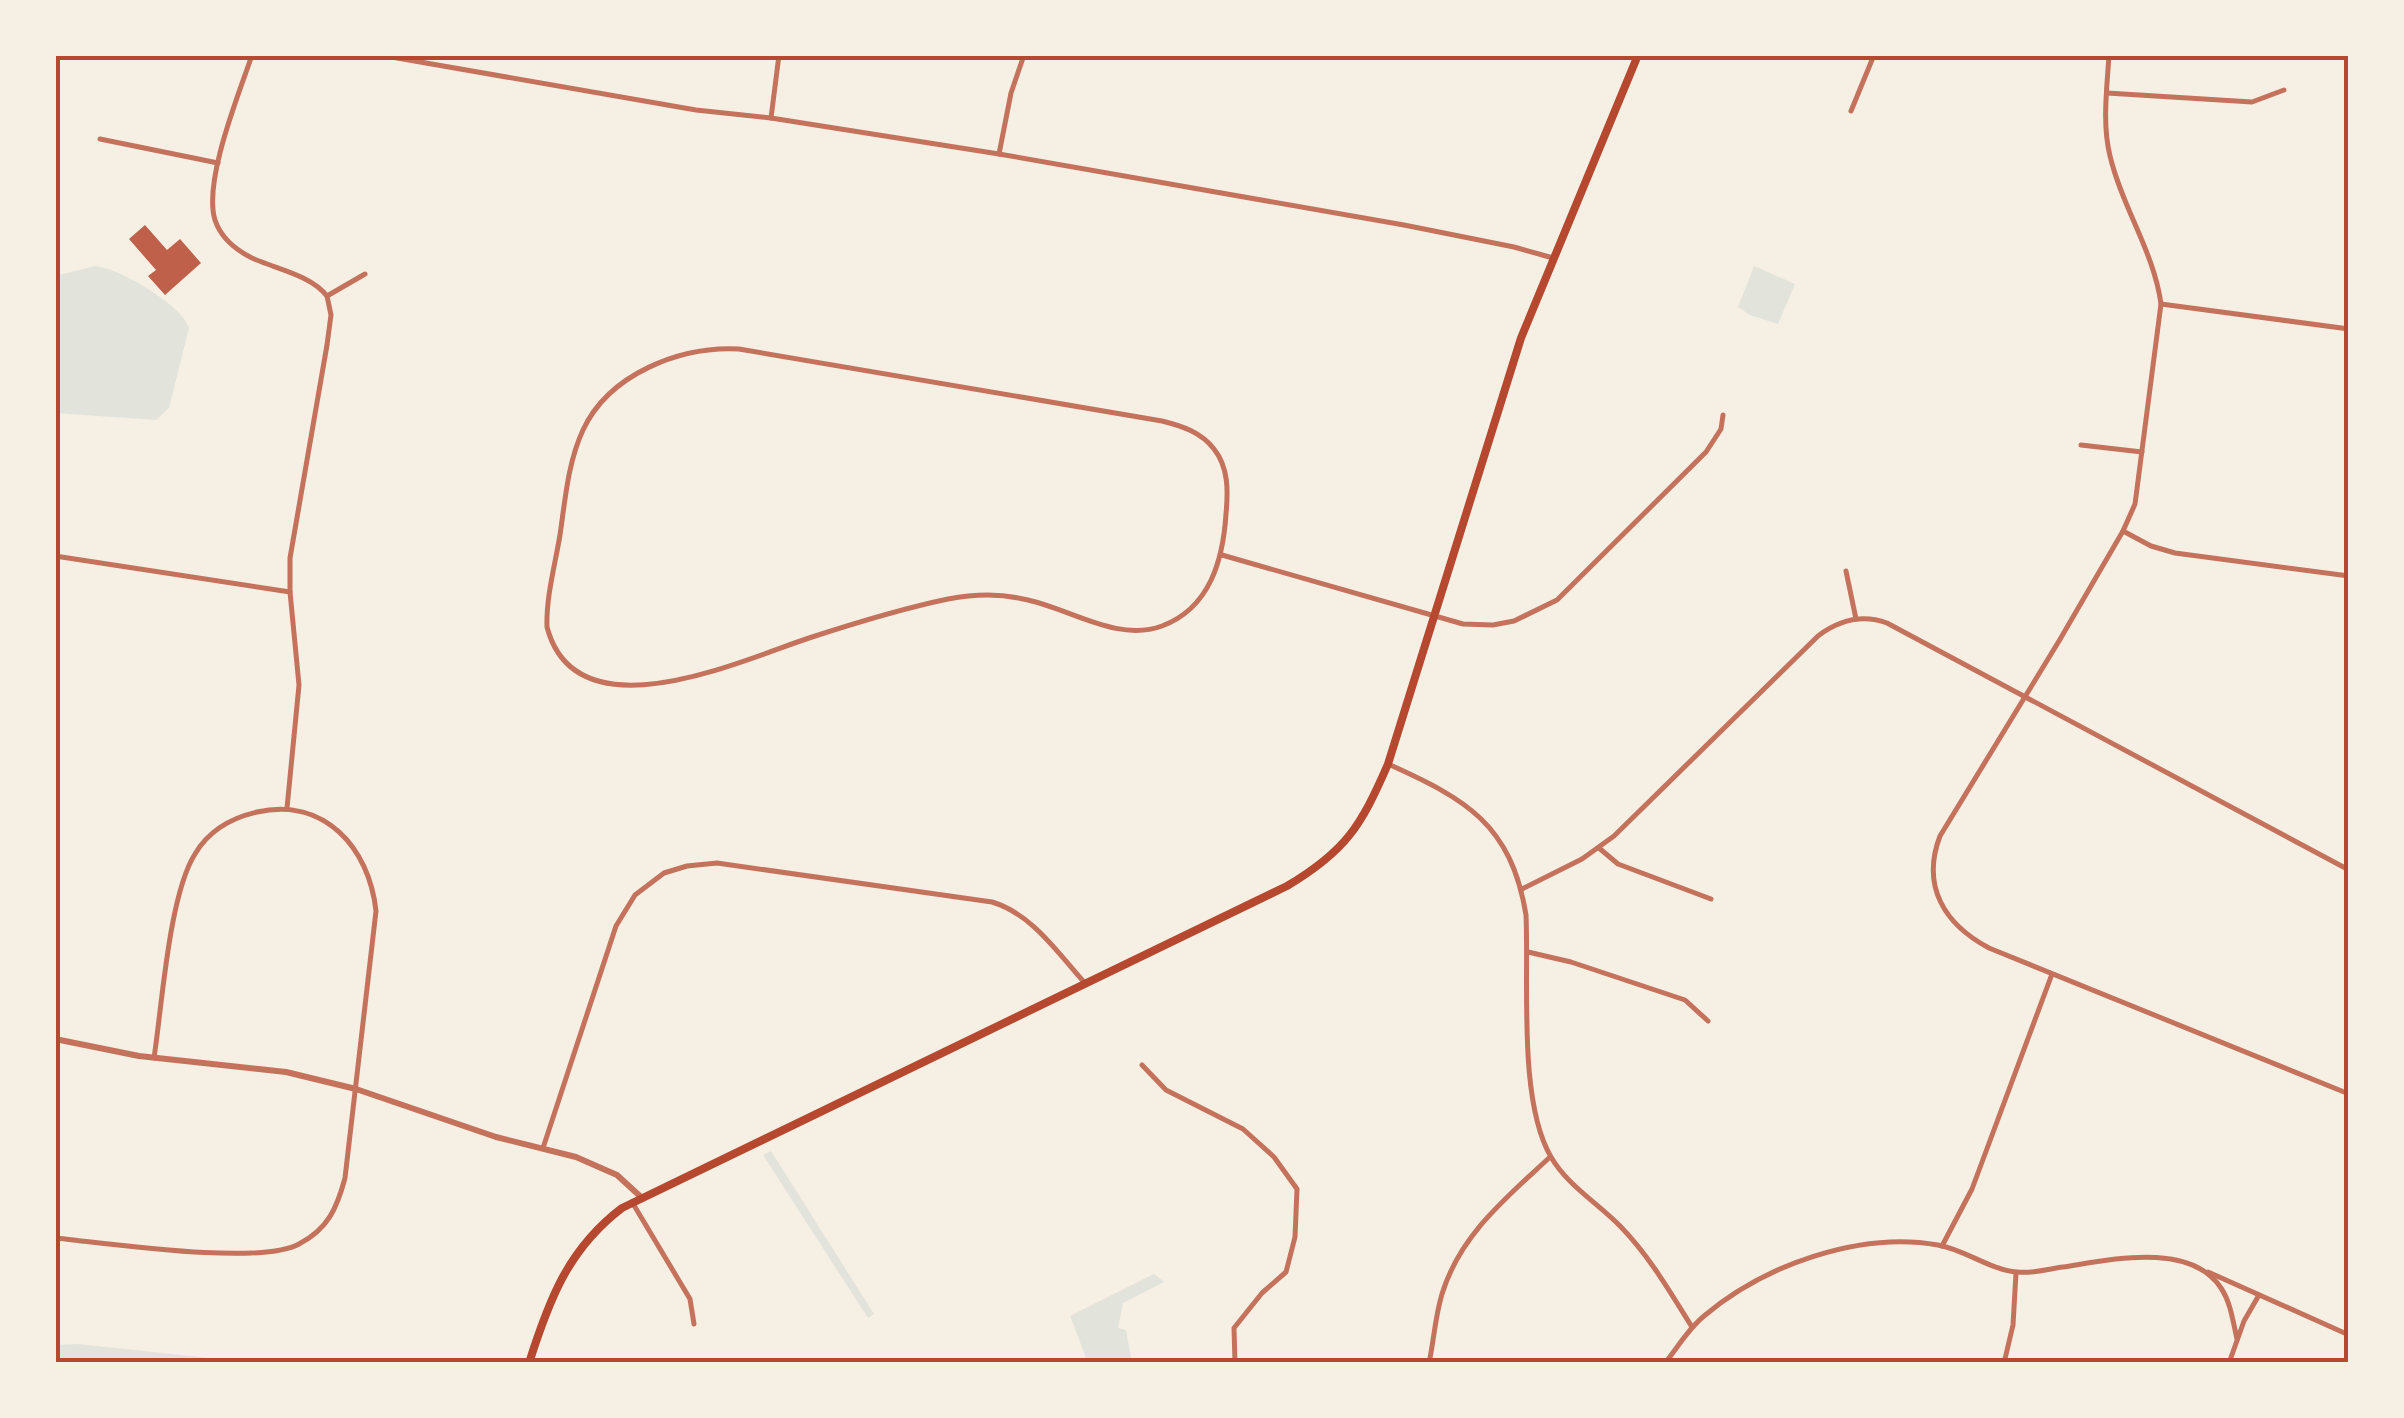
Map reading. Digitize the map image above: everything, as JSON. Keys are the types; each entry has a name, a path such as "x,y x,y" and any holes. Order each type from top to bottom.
{"main road":[{"path":"529,1363 545,1313 568,1264 590,1235 632,1202 1287,886 1324,864 1358,826 1388,764 1521,338 1638,55"}],"street":[{"path":"252,55 218,163 213,206 222,234 242,252 315,285 327,296 331,315 294,531 290,592 299,685 287,808"},
{"path":"380,55 696,110 998,154 1404,226 1553,258"},
{"path":"771,118 779,55"},
{"path":"998,154 1024,55"},
{"path":"1851,111 1874,55"},
{"path":"2109,55 2110,156 2154,272 2161,304 2135,504 2123,532 1940,836 1932,864 1933,882 1940,904 1963,933 2052,974 2349,1094"},
{"path":"2107,93 2252,102 2284,90"},
{"path":"100,139 218,163"},
{"path":"327,296 365,274"},
{"path":"2161,304 2349,329"},
{"path":"703,350 757,352 1162,421 1192,430 1214,448 1226,472 1222,555 1205,590 1186,612 1150,629 1115,628 1025,599 981,594 881,614 728,667 655,686 608,682 575,669 556,652 547,627 566,492 575,450 590,416 631,378 674,358 703,350"},
{"path":"1222,555 1463,624 1494,626 1532,615 1557,600 1706,452 1721,428 1723,416"},
{"path":"2080,445 2142,452"},
{"path":"2123,532 2164,550 2349,576"},
{"path":"55,556 290,592"},
{"path":"1846,572 1856,619"},
{"path":"1522,889 1599,848 1818,636 1835,625 1856,619 1887,623 2349,870"},
{"path":"1388,764 1446,791 1473,810 1506,851 1522,889 1528,952 1530,1080 1535,1111 1550,1156 1636,1243 1692,1327"},
{"path":"55,1238 226,1252 275,1252 300,1244 323,1227 337,1207 345,1178 375,931 374,890 362,861 340,834 308,812 287,808 231,820 208,837 187,868 176,908 154,1058"},
{"path":"1599,848 1618,864 1711,900"},
{"path":"543,1148 616,926 635,895 673,870 729,863 992,902 1035,927 1084,982"},
{"path":"1528,952 1571,962 1685,1000 1708,1022"},
{"path":"1942,1246 1972,1188 2052,974"},
{"path":"55,1039 154,1058 286,1072 356,1088 496,1137 603,1168 617,1174 641,1197"},
{"path":"1142,1066 1166,1090 1244,1129 1274,1157 1297,1190 1295,1237 1286,1272 1234,1328 1234,1363"},
{"path":"1430,1363 1441,1298 1461,1249 1494,1209 1550,1156"},
{"path":"632,1202 690,1299 694,1324"},
{"path":"1665,1363 1692,1327 1752,1285 1835,1249 1898,1241 1942,1246 2016,1272 2142,1258 2166,1260 2200,1268 2349,1335"},
{"path":"2200,1268 2226,1298 2237,1339"},
{"path":"2004,1363 2013,1325 2016,1272"},
{"path":"2229,1363 2259,1295"}],"shaded area":[{"path":"95,266 148,289 174,309 189,328 169,408 156,420 55,413 55,276"},
{"path":"1754,266 1795,284 1778,324 1738,307"},
{"path":"771,1151 874,1314 868,1318 763,1155"},
{"path":"1154,1274 1164,1282 1123,1303 1118,1328 1126,1330 1132,1363 1088,1363 1070,1316"},
{"path":"79,1344 255,1363 55,1363 55,1345"}],"building":[{"path":"145,225 167,250 180,239 201,263 165,295 148,276 156,270 129,239"}]}
